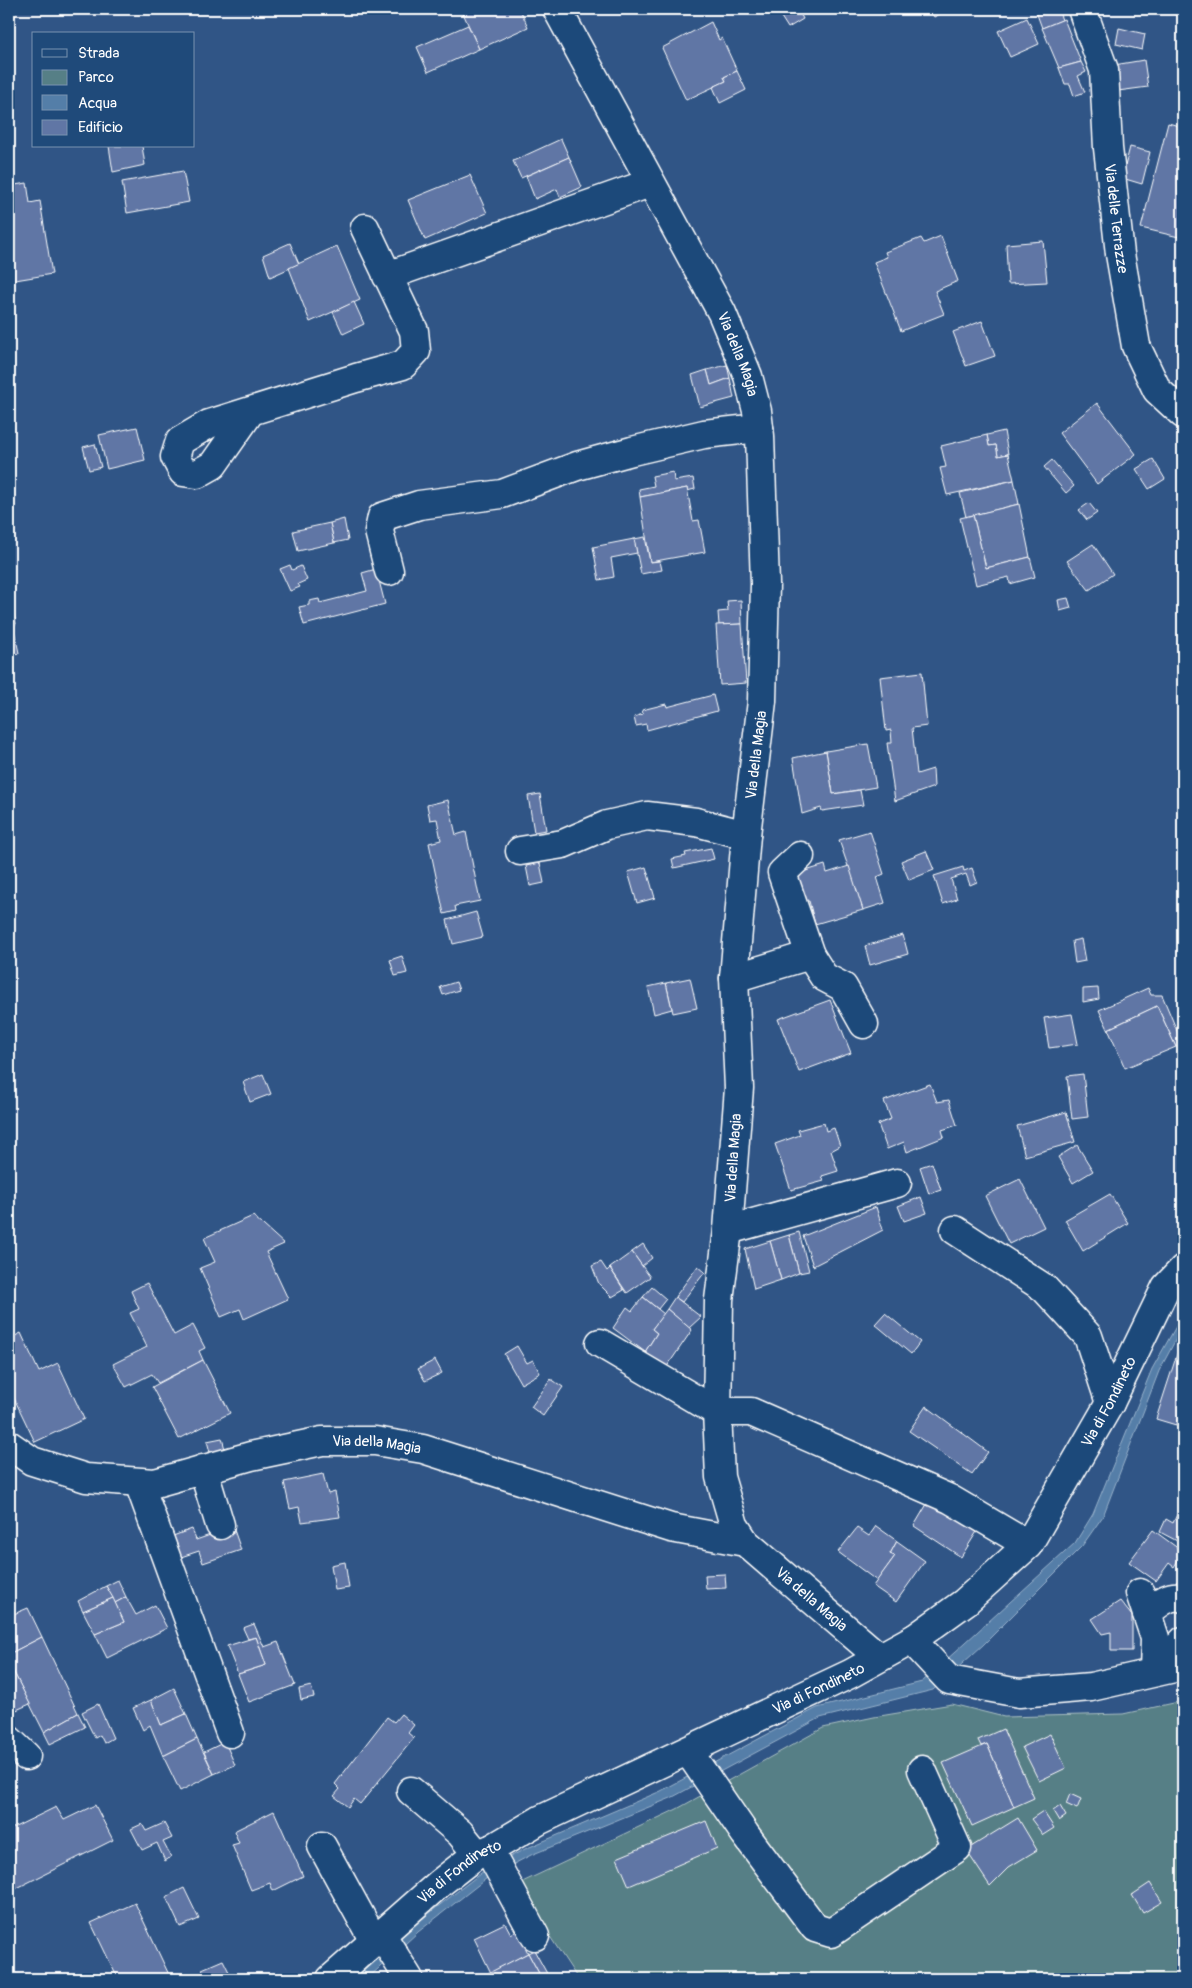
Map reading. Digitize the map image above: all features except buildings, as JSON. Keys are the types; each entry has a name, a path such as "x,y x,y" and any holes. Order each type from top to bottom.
{"street":[{"name":"Via della Magia","path":"558,9 631,142 650,183 722,313 748,376 757,411 759,428 765,584 762,701 746,835 734,978 739,1088 728,1230 719,1300 717,1412 720,1477 734,1525 745,1542 879,1657"},
{"name":"Via delle Terrazze","path":"1082,9 1104,70 1108,148 1120,254 1136,346 1157,390 1183,414"},
{"path":"387,276 650,183"},
{"path":"250,412 403,365 416,351 414,331 365,228"},
{"path":"389,571 379,531 382,517 419,505 502,494 577,466 704,434 759,428"},
{"path":"520,852 563,844 607,825 647,816 696,822 746,835"},
{"path":"800,856 782,873 810,955 824,977 843,986 864,1024"},
{"path":"734,978 810,955"},
{"path":"728,1230 897,1183"},
{"path":"955,1230 1044,1288 1088,1336 1110,1403"},
{"name":"Via di Fondineto","path":"331,1979 390,1952 491,1861 540,1820 698,1767 879,1657 918,1644 1028,1545 1110,1403 1166,1287 1183,1269"},
{"path":"600,1343 717,1412 751,1412 950,1499 1028,1545"},
{"name":"Via della Magia","path":"9,1445 32,1461 86,1478 155,1483 204,1469 322,1441 375,1441 423,1449 672,1528 745,1542"},
{"path":"204,1469 220,1524"},
{"path":"139,1483 230,1733"},
{"path":"1154,1672 1155,1638 1143,1603 1180,1596 1183,1598"},
{"path":"1154,1672 1183,1641"},
{"path":"918,1644 949,1680 1019,1693 1091,1687 1183,1666"},
{"path":"698,1767 816,1928 831,1932 958,1848 922,1770"},
{"path":"411,1791 491,1861 536,1936"},
{"path":"322,1846 390,1952"}],"green space":[{"path":"1183,1701 1183,1979 578,1979 516,1885 677,1809 823,1728 952,1704 1004,1717 1123,1714"}],"water":[{"path":"1183,1314 1183,1326 1159,1371 1103,1516 1082,1546 983,1645 933,1690 820,1718 671,1798 531,1855 487,1878 418,1932 367,1979 355,1979 414,1925 485,1870 525,1849 661,1791 817,1708 922,1682 1075,1543 1093,1514 1152,1369"}]}
